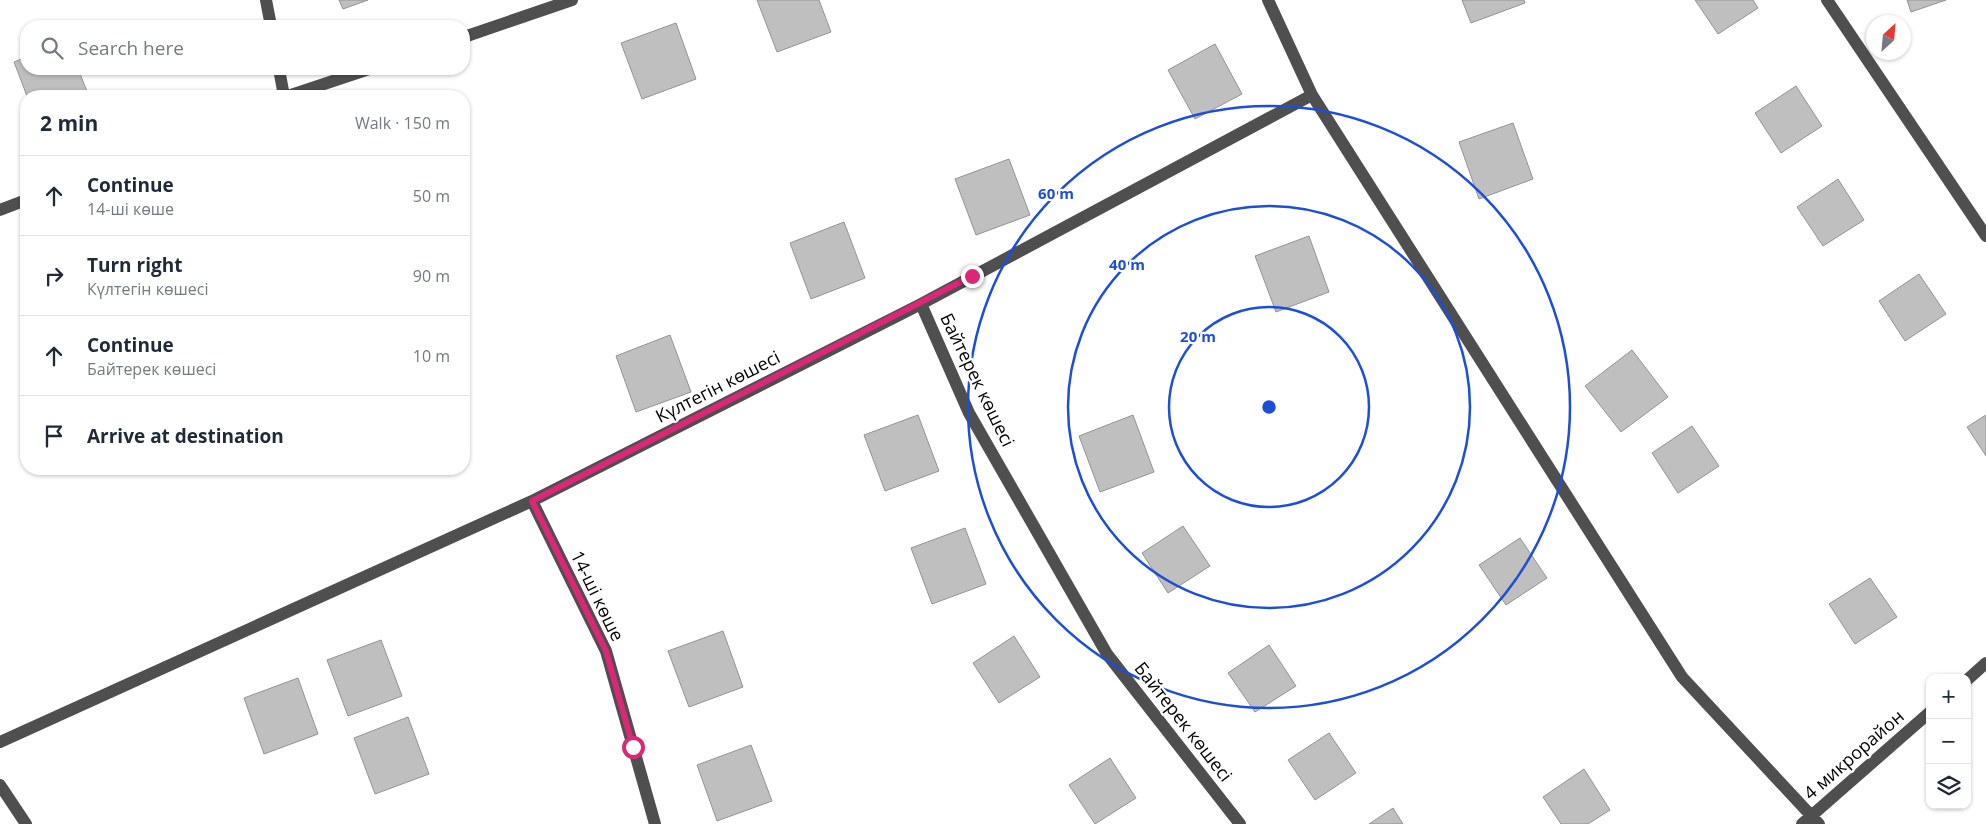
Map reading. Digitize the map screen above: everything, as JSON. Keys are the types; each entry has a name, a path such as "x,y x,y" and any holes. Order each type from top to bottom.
{"street":[{"path":"266,0 270,20"},
{"path":"470,35 572,0"},
{"path":"1268,0 1312,95 1682,677 1810,821"},
{"path":"1827,0 1986,236"},
{"path":"280,75 283,90"},
{"path":"306,90 351,75"},
{"name":"Байтерек көшесі","path":"1240,824 1107,654 969,413 921,304 1312,95"},
{"path":"0,210 20,202"},
{"name":"Күлтегін көшесі","path":"0,742 532,501 921,304"},
{"name":"14-ші көше","path":"532,501 606,651 655,824"},
{"path":"1971,676 1986,663"},
{"name":"4 микрорайон","path":"1810,821 1926,716"},
{"path":"0,786 26,824"}],"building":[{"path":"339,0 368,0 343,9"},
{"path":"757,0 819,0 831,32 777,52"},
{"path":"1462,0 1524,0 1525,3 1471,23"},
{"path":"1695,0 1753,0 1758,8 1718,34"},
{"path":"1907,0 1946,0 1911,12"},
{"path":"676,23 696,79 642,99 621,43"},
{"path":"1215,44 1242,94 1195,119 1168,70"},
{"path":"20,60 20,75 80,75 87,90 25,90 14,62"},
{"path":"1796,86 1822,126 1781,153 1755,113"},
{"path":"1513,123 1533,179 1479,199 1459,142"},
{"path":"1009,159 1030,215 976,235 955,179"},
{"path":"1838,179 1864,220 1823,246 1797,207"},
{"path":"844,222 865,278 811,299 790,243"},
{"path":"1309,236 1329,292 1276,312 1255,256"},
{"path":"1919,274 1946,314 1905,341 1879,301"},
{"path":"670,335 691,392 636,412 616,356"},
{"path":"1632,350 1668,397 1621,432 1585,386"},
{"path":"918,415 939,471 885,491 864,435"},
{"path":"1133,415 1154,472 1100,492 1079,436"},
{"path":"1986,415 1986,456 1967,427"},
{"path":"1692,426 1719,466 1678,493 1652,453"},
{"path":"1183,526 1210,566 1168,593 1142,553"},
{"path":"965,528 986,584 932,604 911,548"},
{"path":"1520,538 1547,578 1506,605 1479,565"},
{"path":"1870,578 1897,617 1855,644 1829,604"},
{"path":"723,631 743,687 689,707 668,651"},
{"path":"1014,636 1040,677 999,703 973,663"},
{"path":"381,640 402,696 348,716 327,660"},
{"path":"1269,645 1296,686 1255,712 1228,673"},
{"path":"298,678 318,734 264,754 244,698"},
{"path":"408,717 429,774 375,794 354,738"},
{"path":"1329,733 1356,773 1315,800 1288,760"},
{"path":"751,745 772,801 717,821 697,765"},
{"path":"1110,758 1136,798 1095,824 1069,785"},
{"path":"1584,769 1610,810 1588,824 1561,824 1543,797"},
{"path":"1393,808 1403,824 1369,824"}],"route":[{"path":"633,747 606,651 532,501 921,304 972,276"}]}
